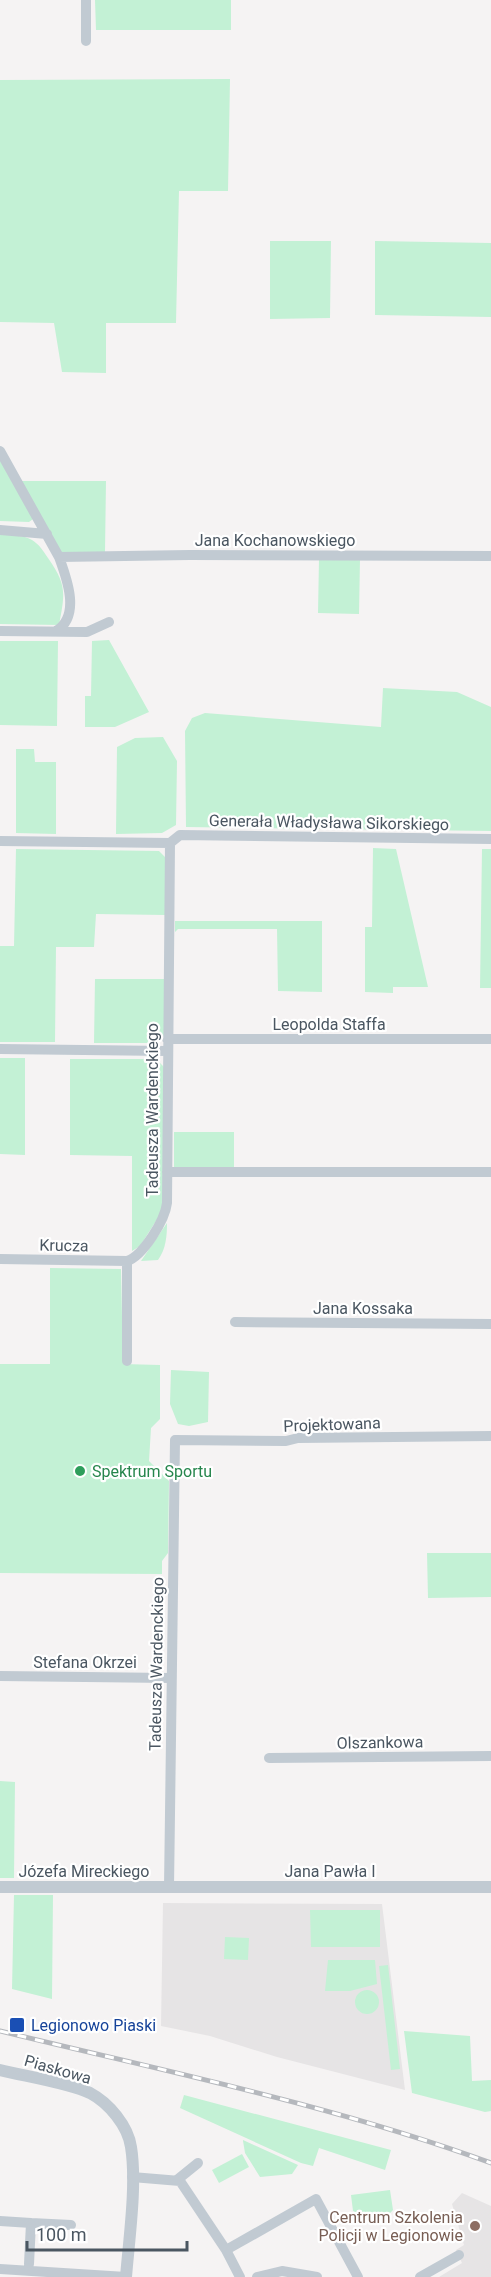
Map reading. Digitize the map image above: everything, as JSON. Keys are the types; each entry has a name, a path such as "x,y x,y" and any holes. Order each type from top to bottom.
{"street":[{"path":"86,0 86,40"},
{"path":"0,451 59,557 68,586 70,608 65,626 56,631"},
{"path":"0,530 47,534"},
{"name":"Jana Kochanowskiego","path":"59,557 491,556"},
{"path":"0,631 87,632 109,622"},
{"name":"Generała Władysława Sikorskiego","path":"0,841 170,843 180,835 491,839"},
{"name":"Tadeusza Wardenckiego","path":"127,1261 137,1256 153,1235 165,1213 167,1203 170,843"},
{"name":"Leopolda Staffa","path":"0,1049 491,1039"},
{"path":"167,1172 491,1172"},
{"name":"Krucza","path":"0,1259 127,1261"},
{"path":"127,1261 127,1361"},
{"name":"Jana Kossaka","path":"235,1322 491,1324"},
{"name":"Projektowana","path":"175,1440 286,1441 298,1438 491,1436"},
{"name":"Tadeusza Wardenckiego","path":"169,1888 170,1678 175,1440"},
{"name":"Stefana Okrzei","path":"0,1676 170,1678"},
{"name":"Olszankowa","path":"269,1758 491,1756"},
{"name":"Józefa Mireckiego","path":"0,1887 169,1888"},
{"name":"Jana Pawła I","path":"169,1888 491,1887"},
{"name":"Piaskowa","path":"0,2070 79,2089 101,2102 119,2120 127,2133 131,2146 132,2176 126,2277 0,2270"},
{"path":"177,2180 198,2163"},
{"path":"132,2176 177,2180 183,2185 226,2250 240,2277"},
{"path":"226,2250 316,2199 358,2277"},
{"path":"0,2221 71,2225"},
{"path":"29,2264 31,2223"},
{"path":"420,2277 459,2255"},
{"path":"257,2277 290,2271 317,2277"}],"shaded area":[{"path":"163,1903 382,1904 405,2090 277,2057 210,2036 161,2026"},
{"name":"Centrum Szkolenia Policji w Legionowie","path":"462,2193 491,2206 491,2277 439,2277 462,2263 456,2250 464,2245 452,2204"}],"green space":[{"path":"95,0 231,0 231,30 96,30"},
{"path":"230,79 228,191 179,191 176,323 106,323 106,373 62,372 54,323 0,322 0,80"},
{"path":"270,241 331,241 330,318 270,319"},
{"path":"375,241 491,243 491,317 375,315"},
{"path":"0,460 33,519 29,522 0,521"},
{"path":"21,481 106,481 105,552 60,553"},
{"path":"0,534 21,536 32,540 41,548 54,567 63,590 59,625 0,624"},
{"path":"319,559 360,559 359,614 318,613"},
{"path":"109,640 149,712 115,727 85,727 85,696 91,696 92,641"},
{"path":"0,641 58,641 57,726 0,725"},
{"path":"383,688 457,692 491,707 491,831 186,827 185,731 192,718 205,713 381,727"},
{"path":"163,737 177,761 176,825 162,833 116,834 117,747 135,738"},
{"path":"16,749 34,749 35,762 56,762 56,834 16,833"},
{"path":"373,848 396,849 428,987 393,987 393,993 365,992 365,927 372,927"},
{"path":"16,849 159,851 165,857 165,915 96,914 94,947 56,947 55,1042 0,1042 0,946 14,946"},
{"path":"482,849 491,849 491,988 480,988"},
{"path":"175,921 322,921 322,992 278,991 277,929 178,929 175,932"},
{"path":"95,979 164,979 164,1036 156,1043 94,1043"},
{"path":"0,1058 25,1058 25,1155 0,1154"},
{"path":"70,1059 156,1059 164,1067 163,1210 140,1246 132,1251 132,1156 70,1155"},
{"path":"174,1132 234,1132 234,1169 174,1170"},
{"path":"167,1223 166,1242 158,1260 141,1261"},
{"name":"Spektrum Sportu","path":"50,1268 121,1269 123,1364 160,1365 160,1419 151,1428 149,1461 169,1481 168,1553 162,1561 162,1574 0,1573 0,1364 50,1364"},
{"path":"171,1370 209,1372 208,1422 189,1426 178,1424 170,1404"},
{"path":"427,1553 491,1553 491,1597 428,1598"},
{"path":"0,1781 15,1782 14,1878 0,1878"},
{"path":"14,1895 53,1895 52,1999 12,1989"},
{"path":"310,1910 380,1910 380,1947 311,1947"},
{"path":"225,1937 249,1938 248,1960 224,1959"},
{"path":"328,1960 375,1960 377,1984 350,1991 325,1991"},
{"path":"388,1965 400,2069 391,2070 379,1966"},
{"path":"367,1990 375,1994 379,2002 375,2010 367,2014 359,2010 355,2002 359,1994"},
{"path":"404,2031 470,2036 472,2081 491,2080 491,2111 485,2112 412,2093"},
{"path":"184,2095 391,2150 385,2170 319,2148 313,2166 301,2163 180,2108"},
{"path":"243,2140 298,2165 292,2174 260,2177 245,2153"},
{"path":"242,2154 249,2167 219,2183 212,2170"},
{"path":"390,2190 393,2210 379,2224 353,2211 351,2195"}],"railway":[{"path":"0,2031 309,2106 431,2142 491,2163"}],"place":[{"name":"Spektrum Sportu","path":"80,1471"},
{"name":"Legionowo Piaski","path":"17,2025"},
{"name":"Centrum Szkolenia Policji w Legionowie","path":"475,2226"}]}
